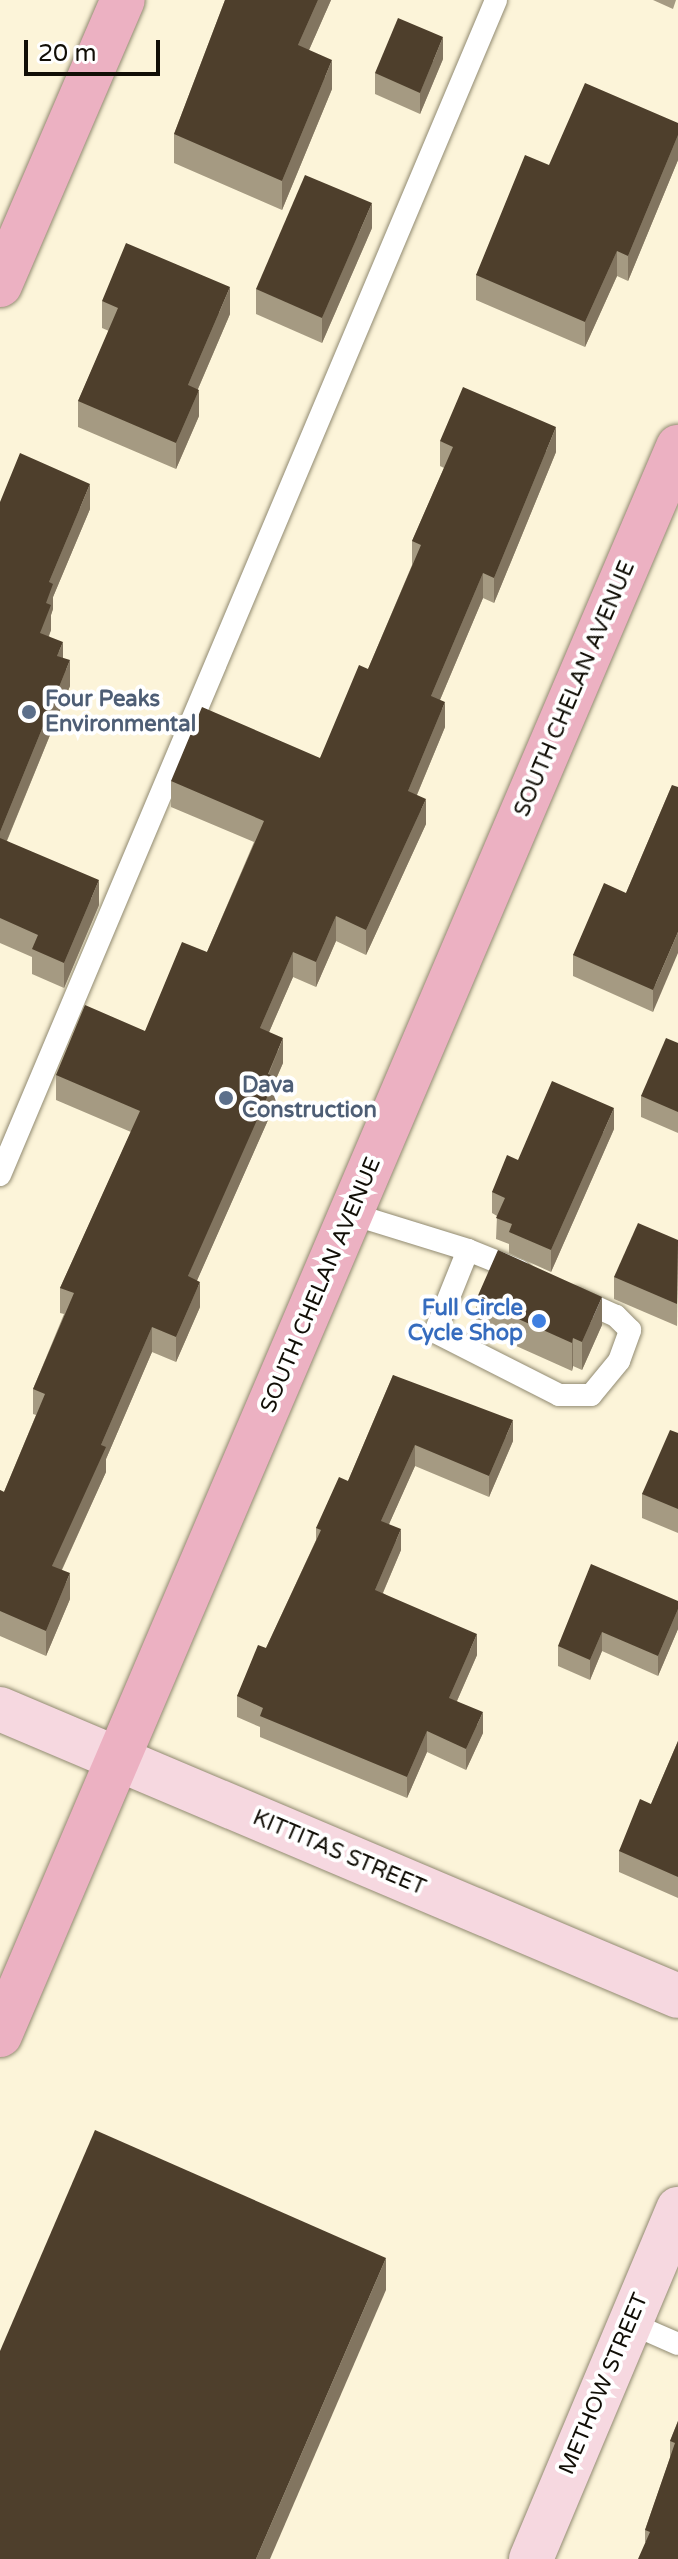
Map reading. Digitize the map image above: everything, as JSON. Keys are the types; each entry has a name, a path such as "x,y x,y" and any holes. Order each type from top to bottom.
{"main road":[{"path":"0,285 123,0"},
{"name":"SOUTH CHELAN AVENUE","path":"0,2035 678,447"}],"street":[{"name":"KITTITAS STREET","path":"0,1709 678,1996"},
{"name":"METHOW STREET","path":"531,2559 678,2209"}],"lane":[{"path":"0,1175 496,0"},
{"path":"352,1214 468,1250 616,1316 630,1330 619,1361 591,1395 559,1395 435,1332 468,1250"},
{"path":"630,2323 678,2344"}],"building":[{"path":"225,0 318,0 298,45 332,60 282,181 174,134"},
{"path":"398,18 443,37 420,93 375,73"},
{"path":"585,83 678,123 678,135 628,256 617,251 585,322 476,275 525,155 549,165"},
{"path":"305,175 372,203 322,318 256,289"},
{"path":"126,243 230,287 188,385 199,390 176,443 78,401 118,308 102,301"},
{"path":"463,387 556,427 494,578 483,573 431,696 445,702 408,791 426,799 366,930 336,916 316,962 293,952 260,1028 283,1038 268,1074 276,1077 188,1276 200,1282 176,1337 152,1327 101,1445 106,1447 52,1566 70,1573 46,1631 0,1611 0,1490 4,1492 45,1394 33,1389 74,1293 60,1288 140,1111 56,1075 85,1005 145,1031 182,942 207,952 264,821 171,781 202,707 320,758 359,665 368,669 421,545 412,541 453,447 440,441"},
{"path":"20,453 90,484 49,582 53,584 46,603 51,605 40,633 63,642 57,656 70,660 0,832 0,502"},
{"path":"672,785 678,787 678,932 653,990 573,955 604,883 626,893"},
{"path":"0,838 99,880 64,963 32,949 38,935 0,918"},
{"path":"666,1038 678,1043 678,1112 641,1096"},
{"path":"552,1081 614,1108 551,1250 509,1232 512,1224 496,1218 505,1198 492,1192 507,1155 518,1160"},
{"path":"638,1223 678,1240 677,1304 614,1277"},
{"path":"498,1250 602,1297 582,1342 573,1338 572,1343 476,1300"},
{"path":"393,1375 513,1420 489,1476 415,1445 381,1521 401,1529 375,1590 477,1634 449,1698 483,1712 466,1749 427,1731 407,1777 260,1716 263,1708 237,1696 258,1645 266,1648 321,1530 316,1528 339,1477 348,1481"},
{"path":"670,1430 678,1433 678,1509 642,1494"},
{"path":"591,1564 678,1601 678,1609 658,1656 602,1632 590,1660 558,1646"},
{"path":"678,1741 678,1877 619,1851 640,1799 651,1804"},
{"path":"95,2130 386,2258 256,2559 0,2559 0,2351"},
{"path":"678,2421 678,2559 638,2559 650,2532 645,2530 675,2443 670,2441"}],"place":[{"name":"Four Peaks Environmental","path":"29,712"},
{"name":"Dava Construction","path":"226,1098"},
{"name":"Full Circle Cycle Shop","path":"539,1321"}]}
